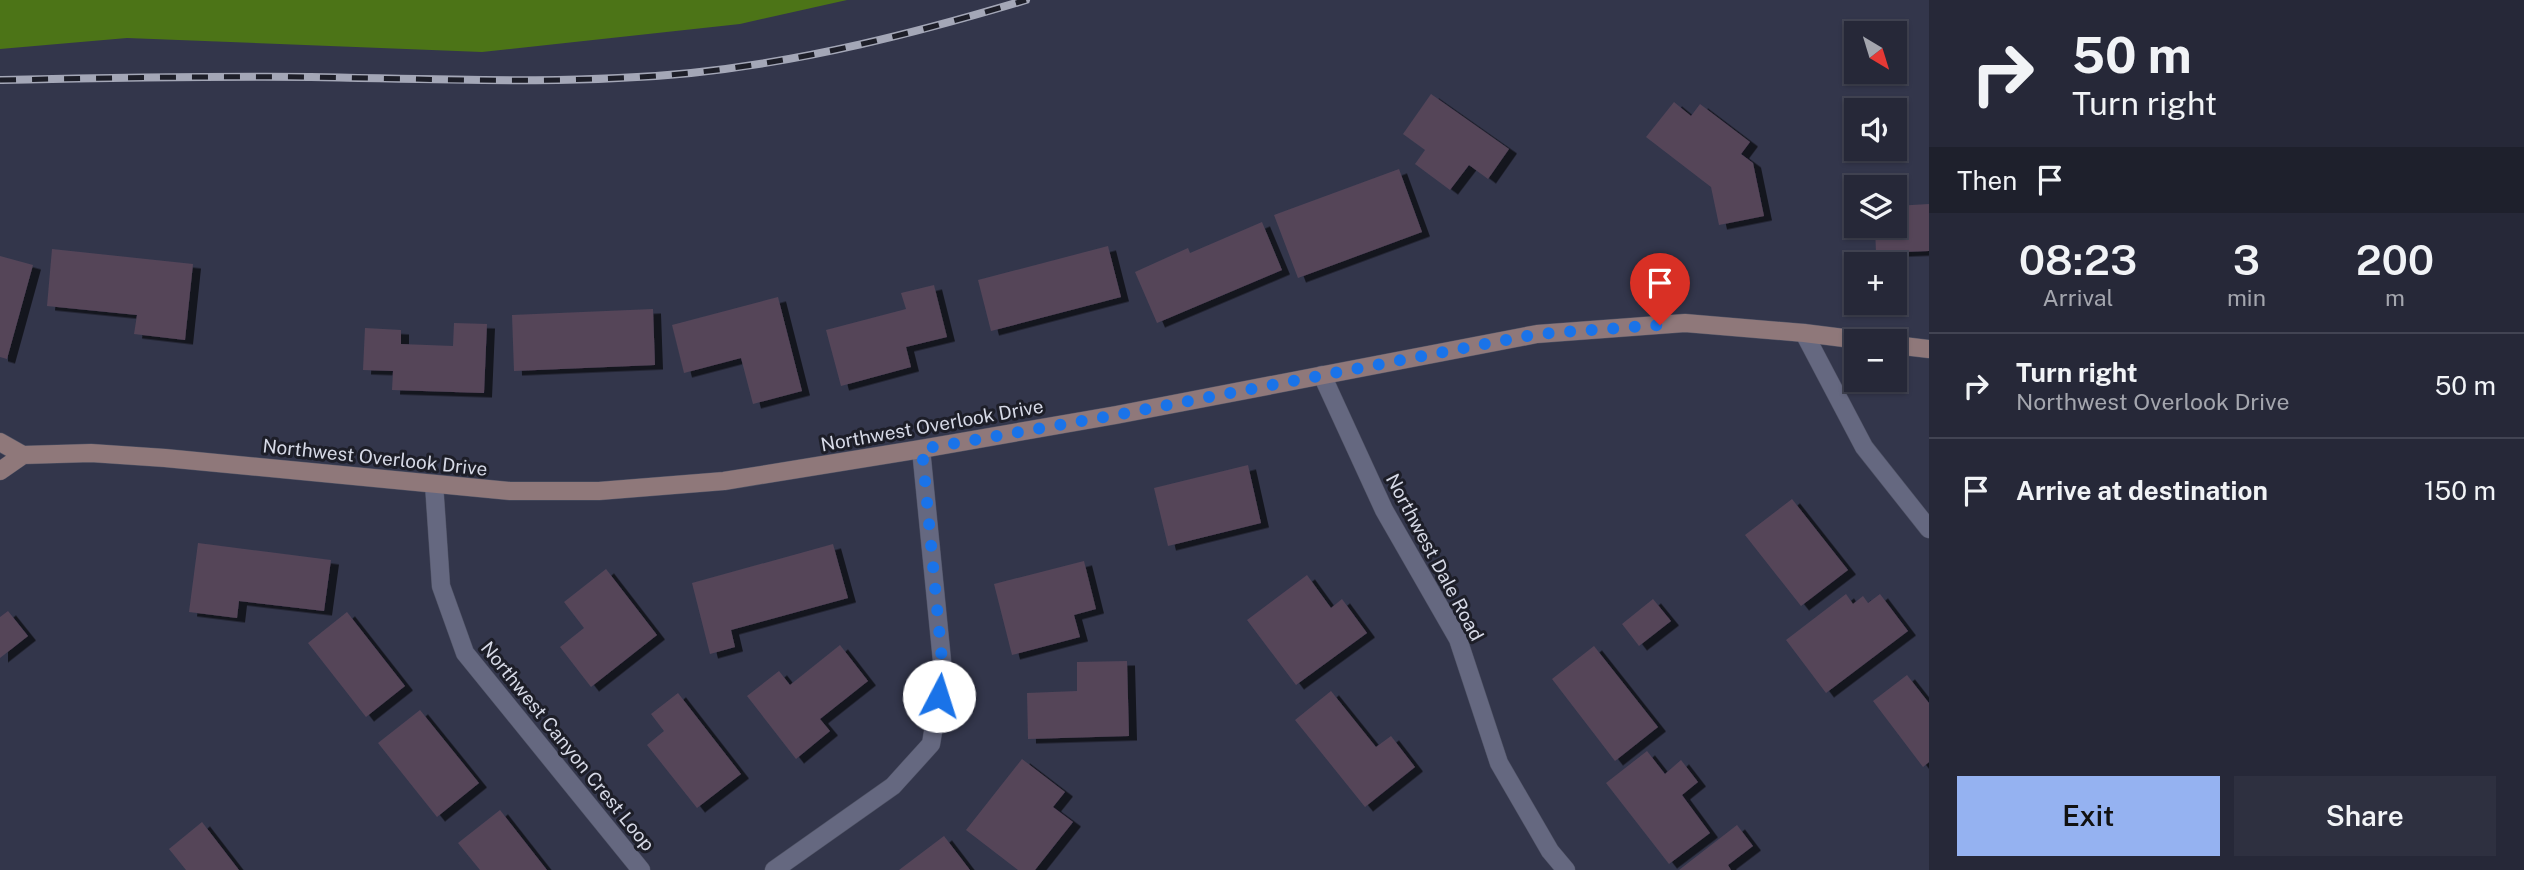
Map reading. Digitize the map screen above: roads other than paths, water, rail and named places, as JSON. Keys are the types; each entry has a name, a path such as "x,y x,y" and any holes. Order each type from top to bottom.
{"street":[{"name":"Northwest Overlook Drive","path":"23,455 91,453 510,491 599,491 724,481 922,449 1537,334 1685,323 1844,338"},
{"path":"1804,333 1864,447 1929,530"},
{"path":"1907,346 1929,349"},
{"name":"Northwest Dale Road","path":"1322,375 1384,510 1458,639 1499,763 1550,851 1566,870"},
{"path":"0,442 23,455 0,471"},
{"path":"774,870 893,786 931,744 943,671 922,449"},
{"name":"Northwest Canyon Crest Loop","path":"434,484 441,586 466,653 641,870"}],"railway":[{"path":"0,80 156,77 549,80 644,77 734,68 819,53 943,24 1026,0"}]}
